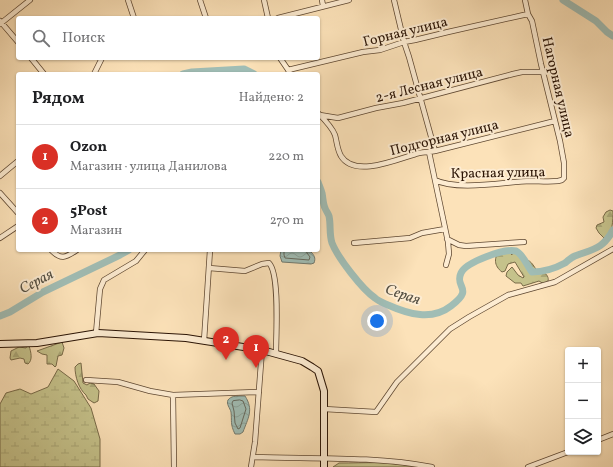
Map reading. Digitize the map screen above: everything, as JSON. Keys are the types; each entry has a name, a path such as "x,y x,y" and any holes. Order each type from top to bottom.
{"street":[{"path":"16,40 0,22 30,0"},
{"path":"128,0 133,16"},
{"path":"200,0 205,16"},
{"path":"264,0 268,16"},
{"path":"322,0 323,6"},
{"path":"286,16 349,0"},
{"path":"394,0 404,42 421,98 432,151 435,180 447,239 448,254 446,265"},
{"name":"Нагорная улица","path":"525,0 528,14 532,21 564,163 565,174 562,180"},
{"name":"Горная улица","path":"290,72 363,52 380,50 404,42 528,14"},
{"path":"33,60 42,72"},
{"path":"95,72 101,60"},
{"path":"281,60 290,72"},
{"name":"2-я Лесная улица","path":"320,114 338,118 522,72 543,72"},
{"name":"Подгорная улица","path":"320,115 334,134 342,157 350,164 358,167 399,160 420,153 555,121"},
{"path":"0,176 16,163"},
{"name":"Красная улица","path":"435,180 442,184 455,185 562,180"},
{"path":"0,193 16,211"},
{"path":"0,238 16,227"},
{"path":"354,243 410,238 422,232 445,229"},
{"path":"447,239 459,245 466,246 524,242"},
{"path":"324,409 376,412 397,382 450,329 508,295 559,280 613,250"},
{"path":"53,252 57,256 63,257 69,256 74,252"},
{"path":"96,333 100,289 104,280 136,261 143,252"},
{"path":"204,341 210,252"},
{"path":"209,268 244,271 269,263 274,275 276,292 276,354"},
{"path":"0,344 37,344 96,333 186,338 262,350 302,361 318,372 324,390 324,467"},
{"path":"251,467 262,350"},
{"path":"86,380 118,382 150,391 173,395 259,392"},
{"path":"173,395 174,467"},
{"path":"601,439 613,434"},
{"path":"528,467 565,453"},
{"path":"253,457 412,463 432,467"}],"green space":[{"path":"610,210 613,211 612,227 609,234 604,238 596,228 597,225 604,222 603,217 606,212"},
{"path":"501,250 508,250 512,255 512,252 516,250 523,259 531,263 538,272 541,274 543,272 546,274 548,281 544,284 539,281 523,286 521,283 515,283 506,276 507,272 512,267 518,275 523,278 524,277 515,262 508,264 505,271 502,272 499,270 496,264 496,258"},
{"path":"62,342 64,348 62,355 58,356 56,366 47,364 47,355 37,351"},
{"path":"29,346 31,356 31,360 28,364 25,363 24,359 20,358 11,360 11,351 19,347 26,348"},
{"path":"81,363 83,383 87,385 90,383 94,384 99,391 98,401 94,403 88,399 81,390 78,382 75,367"},
{"path":"58,369 74,381 91,408 100,439 100,467 0,467 0,404 6,393 20,389 31,394 48,387"},
{"path":"339,463 388,463 417,467 333,467"}],"water":[{"path":"281,252 311,252 315,260 314,263 311,264 282,262"},
{"path":"235,396 245,396 250,410 248,418 243,432 240,434 235,434 233,431 228,400"}],"waterway":[{"name":"Серая","path":"563,0 596,21 613,36"},
{"name":"Серая","path":"192,72 244,69 250,72"},
{"name":"Серая","path":"320,188 324,206 329,216 332,243 345,265 357,281 376,299 412,313 428,315 444,311 451,306 458,300 463,292 460,282 461,273 470,264 478,260 503,252 516,251 523,257 532,272 545,271 561,265 571,258 597,248 605,241 613,230"},
{"name":"Серая","path":"0,316 10,312 43,292 125,252"}],"place":[{"name":"5Post","path":"226,360"},
{"name":"Ozon","path":"256,368"}]}
